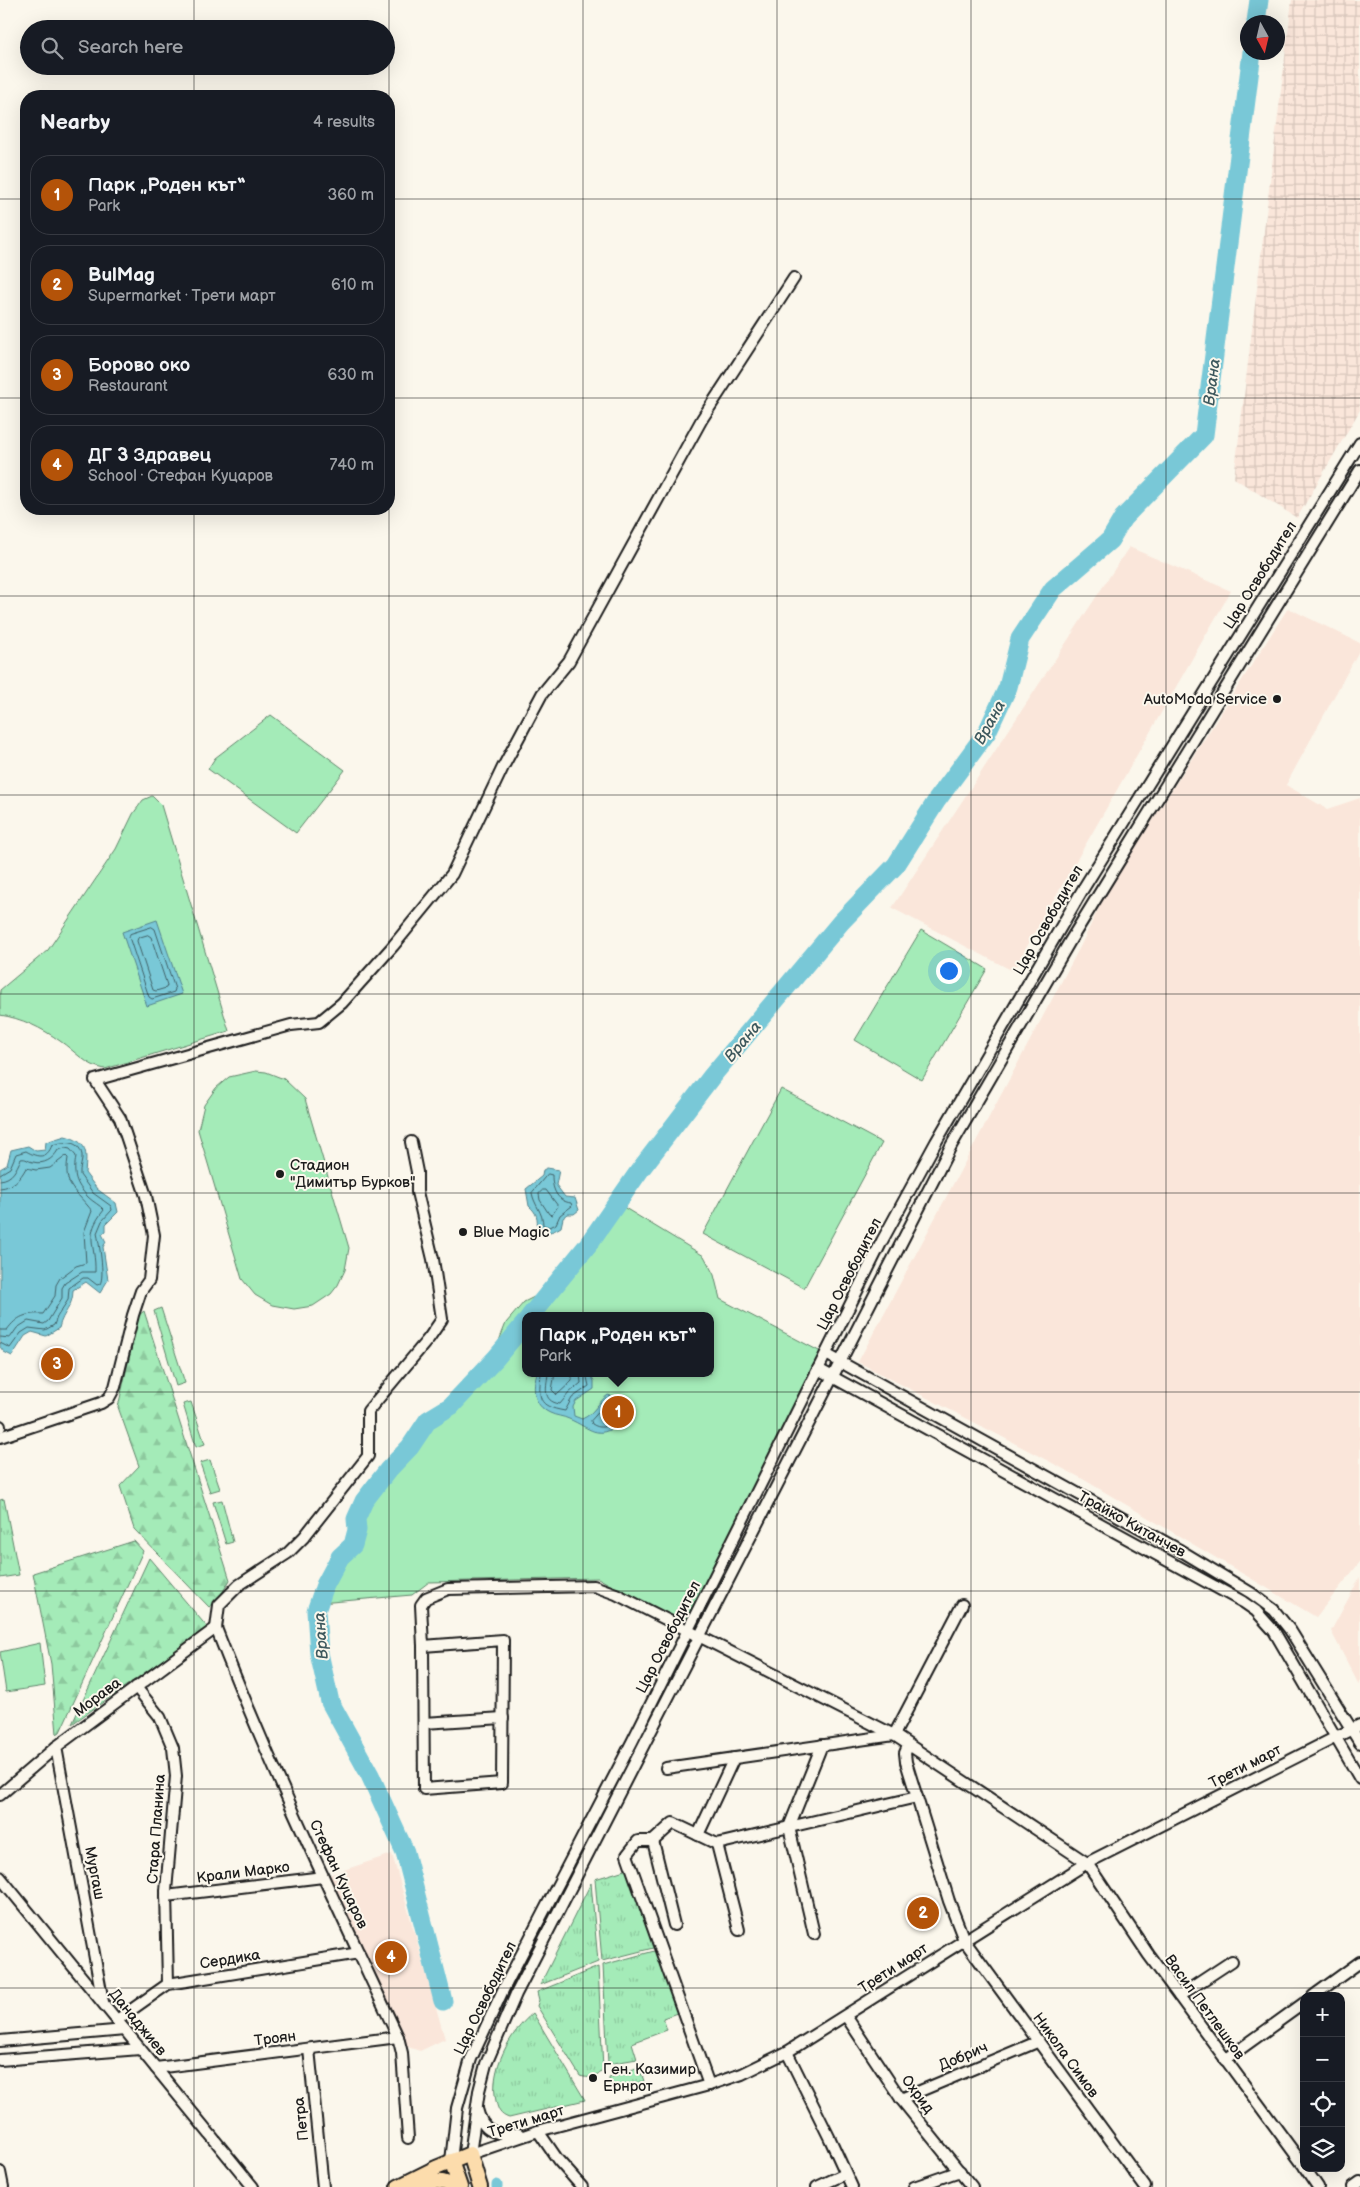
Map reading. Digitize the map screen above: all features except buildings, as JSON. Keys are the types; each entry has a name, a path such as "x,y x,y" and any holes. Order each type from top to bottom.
{"main road":[{"path":"401,2185 470,2154 480,2187"},
{"path":"452,2161 460,2187"},
{"path":"401,2185 440,2181 447,2182 454,2187"}],"street":[{"path":"0,1437 101,1403 109,1398 115,1387 141,1291 149,1280 154,1235 146,1196 120,1118 95,1080 291,1025 319,1022 342,1002 393,946 452,874 503,767 542,694 569,661 702,419 794,278"},
{"name":"Цар Освободител","path":"452,2161 457,2108 471,2059 504,1988 688,1631 882,1241 936,1142 1078,897 1360,443"},
{"name":"Цар Освободител","path":"470,2154 476,2108 486,2064 516,1994 951,1146 1065,950 1360,470"},
{"path":"216,1628 219,1605 235,1588 288,1553 304,1537 368,1456 368,1411 430,1338 442,1319 433,1259 417,1192 417,1172 410,1142"},
{"name":"Трайко Китанчев","path":"826,1354 1178,1549 1251,1593 1274,1610 1290,1630 1356,1727 1360,1743"},
{"name":"Трайко Китанчев","path":"818,1369 833,1375 1243,1602 1256,1611 1274,1631 1360,1780"},
{"path":"423,1646 503,1640 502,1783 424,1789 421,1605 426,1598 448,1589 594,1586 616,1594 894,1736 1087,1862"},
{"path":"894,1736 962,1605"},
{"name":"Морава","path":"0,1795 56,1747 216,1628"},
{"name":"Стефан Куцаров","path":"216,1628 238,1684 323,1877 398,2037 402,2053 408,2138"},
{"name":"Стара Планина","path":"136,1688 160,1717 173,1748 176,1776 166,1896 168,1984"},
{"path":"424,1722 503,1718"},
{"name":"Трети март","path":"470,2154 538,2131 710,2085 742,2074 786,2052 846,2016 1087,1862 1356,1727"},
{"path":"666,1768 894,1736"},
{"path":"814,1934 789,1827 822,1745"},
{"name":"Никола Симов","path":"908,1746 905,1753 906,1762 949,1901 964,1940 1145,2187"},
{"name":"Мургаш","path":"56,1747 104,2004"},
{"path":"698,1835 734,1758"},
{"path":"710,2085 627,1855 638,1841 652,1841 673,1823 717,1844 917,1797"},
{"path":"652,1841 674,1925"},
{"path":"717,1844 739,1930"},
{"name":"Васил Петлешков","path":"1087,1862 1148,1954 1300,2162"},
{"name":"Данаджиев","path":"0,1877 252,2187"},
{"name":"Крали Марко","path":"166,1896 323,1877"},
{"name":"Сердика","path":"117,2020 168,1984 359,1953"},
{"path":"1179,1996 1232,1961"},
{"path":"1319,1992 1360,1962"},
{"path":"1224,2060 1300,2006"},
{"name":"Охрид","path":"846,2016 901,2099 972,2187"},
{"path":"0,2041 125,2030"},
{"name":"Троян","path":"156,2068 398,2037"},
{"name":"Добрич","path":"901,2099 1037,2042"},
{"path":"0,2060 140,2049"},
{"name":"Петра","path":"309,2049 322,2187"},
{"path":"786,2052 852,2187"},
{"path":"476,2108 482,2124 494,2132 528,2134"},
{"path":"538,2131 558,2160 582,2187"},
{"path":"914,2187 960,2171"},
{"path":"0,2172 3,2187"},
{"name":"Васил Петлешков","path":"1308,2172 1318,2187"},
{"path":"817,2187 845,2174"},
{"path":"1353,2187 1360,2182"}],"shaded area":[{"path":"1292,0 1360,0 1360,410 1297,518 1234,478"},
{"path":"1129,547 1231,591 1013,971 892,908"},
{"path":"1288,608 1360,643 1360,649 1286,785 1327,809 1360,798 1360,1562 1316,1617 1081,1478 858,1362 1080,947 1106,893"},
{"path":"1360,1577 1360,1687 1331,1631"},
{"path":"392,1854 445,2039 420,2051 399,2044 323,1877"}],"green space":[{"path":"271,715 345,770 296,833 208,769 215,758"},
{"path":"152,796 161,805 229,1031 105,1069 92,1065 39,1028 16,1018 0,1015 0,990 48,950 116,849 133,814 143,800"},
{"path":"921,930 987,969 922,1080 855,1040"},
{"path":"256,1071 266,1072 284,1079 305,1099 349,1248 345,1270 338,1285 331,1294 313,1306 294,1309 272,1305 255,1295 242,1279 198,1130 204,1105 216,1088 229,1077"},
{"path":"781,1089 882,1143 804,1288 703,1234"},
{"path":"620,1205 704,1256 714,1275 720,1299 821,1352 685,1627 598,1578 429,1582 412,1595 320,1603 371,1497 394,1462 433,1422 471,1393 481,1379 506,1323 524,1302 546,1291"},
{"path":"161,1308 185,1383 176,1386 154,1311"},
{"path":"144,1311 230,1580 217,1601 209,1607 134,1529 120,1486 139,1466 118,1407 139,1315"},
{"path":"191,1402 205,1444 196,1447 183,1404"},
{"path":"210,1460 220,1489 210,1492 200,1463"},
{"path":"4,1499 19,1575 0,1578 0,1500"},
{"path":"222,1500 233,1542 226,1544 213,1502"},
{"path":"134,1541 143,1551 60,1732 57,1734 51,1664 33,1573"},
{"path":"149,1558 208,1628 72,1724"},
{"path":"40,1643 45,1686 6,1692 0,1652"},
{"path":"628,1869 657,1947 602,1961 595,1879"},
{"path":"591,1883 598,1962 540,1985"},
{"path":"658,1950 677,2013 663,2018 667,2030 632,2043 637,2059 608,2064 603,1965"},
{"path":"598,1967 603,2069 593,2077 587,2077 580,2076 537,2006 539,2000 537,1992"},
{"path":"533,2013 585,2100 509,2118 501,2114 496,2101 496,2077 503,2052 509,2041"},
{"path":"639,2067 644,2081 610,2092 609,2078"}],"water":[{"path":"157,920 182,994 147,1006 122,932"},
{"path":"65,1136 73,1138 82,1145 86,1153 85,1173 97,1189 116,1203 118,1212 106,1224 106,1231 102,1234 106,1242 103,1247 108,1280 100,1293 86,1282 73,1290 70,1305 59,1328 46,1336 32,1332 25,1336 12,1356 4,1352 0,1347 0,1169 7,1165 11,1150 28,1146 36,1151 45,1150 46,1142"},
{"path":"547,1168 559,1170 556,1185 565,1197 575,1198 579,1210 574,1214 568,1214 563,1218 561,1227 549,1232 537,1228 536,1216 529,1206 526,1189 542,1176 543,1170"},
{"path":"536,1377 592,1377 594,1389 576,1401 573,1407 574,1416 582,1419 586,1417 608,1395 615,1397 620,1406 618,1424 605,1432 599,1432 552,1414 544,1410 537,1401 534,1391"}],"waterway":[{"name":"Врана","path":"1257,15 1259,0"},
{"name":"Врана","path":"533,1312 587,1246 640,1170 712,1076 841,922 896,865 937,800 987,732 1008,687 1020,639 1053,589 1110,540 1123,518 1204,435 1251,60"},
{"name":"Врана","path":"443,2001 405,1852 370,1775 330,1702 319,1653 316,1611 325,1585 340,1557 353,1545 357,1530 356,1519 364,1501 388,1470 410,1447 428,1420 451,1406 522,1327"}],"place":[{"name":"AutoModa Service","path":"1277,699"},
{"name":"Стадион \"Димитър Бурков\"","path":"280,1174"},
{"name":"Blue Magic","path":"463,1232"},
{"name":"Борово око","path":"57,1364"},
{"name":"Парк „Роден кът“","path":"618,1412"},
{"name":"BulMag","path":"923,1913"},
{"name":"ДГ 3 Здравец","path":"391,1957"},
{"name":"Ген. Казимир Ернрот","path":"593,2078"}]}
